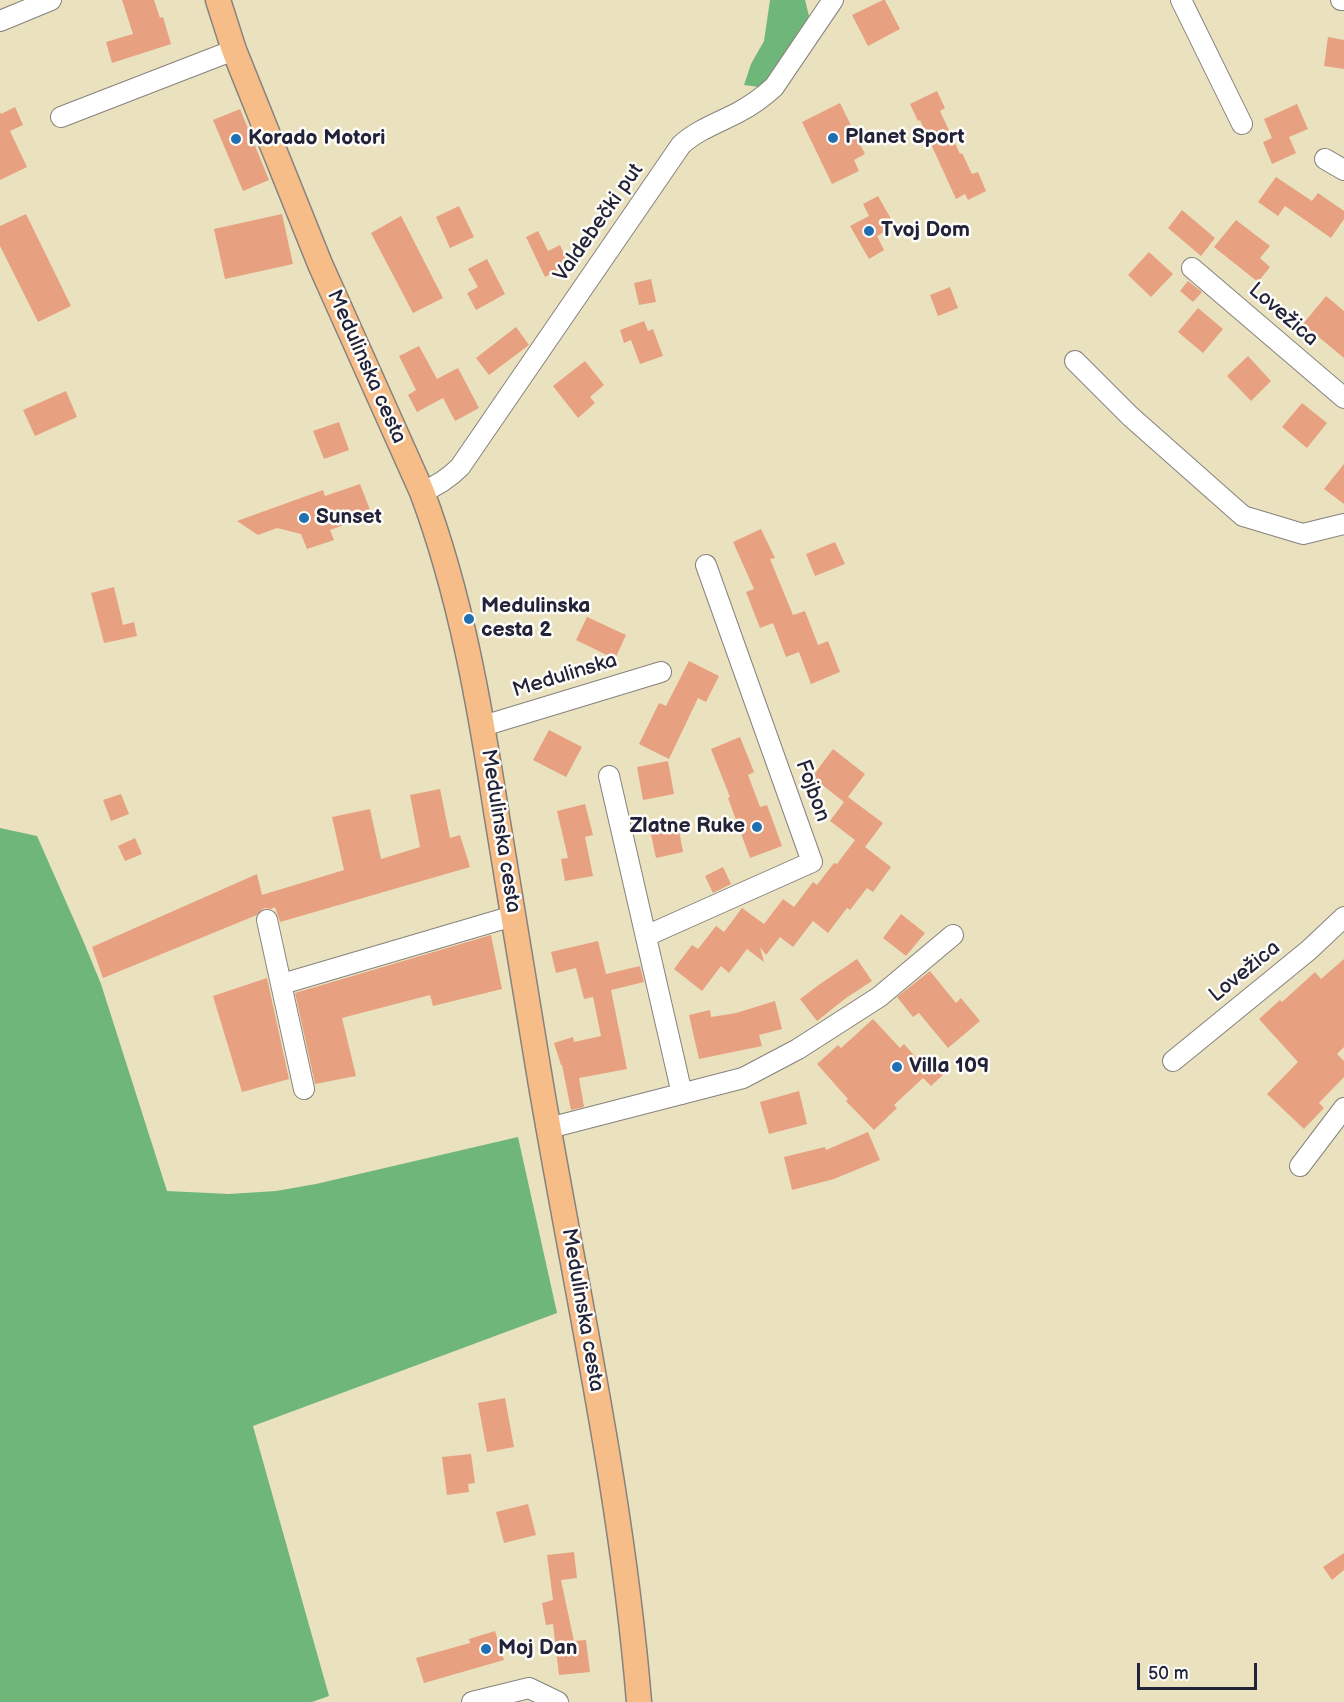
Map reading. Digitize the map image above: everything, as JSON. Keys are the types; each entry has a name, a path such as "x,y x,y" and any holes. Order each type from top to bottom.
{"main road":[{"name":"Medulinska cesta","path":"218,0 234,50 320,264 422,492 451,582 483,726 549,1128 609,1459 624,1560 639,1702"}],"street":[{"path":"0,21 51,0"},
{"name":"Valdebečki put","path":"422,492 439,485 460,467 681,145 696,134 742,111 774,87 833,0"},
{"path":"1181,0 1242,124"},
{"path":"61,117 234,50"},
{"path":"1325,159 1344,170"},
{"name":"Lovežica","path":"1192,268 1344,399"},
{"path":"1075,361 1130,416 1243,516 1303,534 1344,524"},
{"name":"Fojbon","path":"646,936 812,862 706,565"},
{"name":"Medulinska","path":"483,726 661,672"},
{"path":"609,776 682,1094"},
{"path":"282,984 513,916"},
{"name":"Lovežica","path":"1173,1061 1310,950 1344,916"},
{"path":"267,920 304,1089"},
{"path":"549,1128 743,1078 798,1049 879,997 953,935"},
{"path":"1300,1166 1344,1108"},
{"path":"472,1702 529,1688 558,1702"}],"green space":[{"path":"770,0 805,0 809,16 775,72 759,87 744,85 751,64 764,41"},
{"path":"0,828 37,836 101,984 167,1191 229,1194 276,1191 316,1184 518,1137 557,1313 253,1426 329,1696 312,1702 0,1702"}],"building":[{"path":"122,0 154,0 160,18 163,17 171,44 112,63 106,42 133,34"},
{"path":"883,0 900,29 868,46 852,15"},
{"path":"1328,37 1344,40 1344,69 1324,66"},
{"path":"937,91 945,108 940,111 960,154 962,153 972,174 978,172 986,191 968,200 965,194 956,199 920,120 918,121 910,104"},
{"name":"Planet Sport","path":"840,103 865,154 854,160 859,171 832,184 802,122"},
{"path":"1297,104 1308,129 1289,137 1296,153 1272,164 1263,142 1272,138 1264,119"},
{"path":"15,107 23,125 10,131 27,167 0,180 0,112 1,114"},
{"name":"Korado Motori","path":"240,109 269,180 243,191 213,120"},
{"path":"1276,177 1312,201 1318,193 1344,211 1344,219 1331,238 1285,206 1278,216 1258,202"},
{"name":"Tvoj Dom","path":"878,196 895,226 877,236 884,250 869,259 850,226 869,216 863,204"},
{"path":"459,206 474,237 450,248 436,217"},
{"path":"1182,210 1215,238 1201,256 1168,228"},
{"path":"26,214 71,306 38,322 0,246 0,226"},
{"path":"282,214 293,264 225,279 214,229"},
{"path":"401,216 443,298 413,313 371,233"},
{"path":"1236,220 1270,246 1260,258 1270,267 1258,282 1214,247"},
{"path":"538,231 548,251 560,245 569,265 545,277 526,237"},
{"path":"1149,252 1173,274 1151,297 1128,275"},
{"path":"487,259 505,294 476,310 467,293 478,287 468,269"},
{"path":"651,279 656,302 639,305 634,283"},
{"path":"1188,281 1202,292 1193,302 1180,291"},
{"path":"950,287 958,308 938,316 930,295"},
{"path":"1326,296 1344,311 1344,358 1303,324"},
{"path":"1198,308 1223,329 1203,353 1178,332"},
{"path":"644,321 648,331 653,329 663,356 640,364 631,340 624,343 620,330"},
{"path":"516,327 529,345 489,375 476,358"},
{"path":"419,346 437,379 458,368 479,408 455,421 443,398 417,412 408,395 416,390 399,356"},
{"path":"1248,356 1271,381 1251,401 1227,376"},
{"path":"585,361 604,385 590,397 595,403 578,418 553,386"},
{"path":"66,391 77,417 35,436 23,410"},
{"path":"1302,403 1327,423 1307,448 1282,427"},
{"path":"339,422 349,450 324,459 313,431"},
{"path":"1344,464 1344,504 1324,489"},
{"name":"Sunset","path":"360,484 372,515 330,530 334,540 307,549 301,534 277,528 258,535 237,521 323,490 325,496"},
{"path":"761,529 775,558 770,559 793,615 805,611 818,645 828,641 840,672 811,684 799,652 786,657 773,623 760,628 746,592 754,589 733,542"},
{"path":"835,542 845,564 815,576 806,554"},
{"path":"114,587 123,625 134,622 137,636 104,643 91,593"},
{"path":"587,617 626,635 615,659 576,640"},
{"path":"689,661 719,676 706,702 698,698 669,759 639,744 659,703 666,706"},
{"path":"549,730 582,747 566,777 533,760"},
{"path":"740,737 754,772 748,775 760,807 767,805 782,846 750,858 711,749"},
{"path":"833,749 865,774 848,797 883,823 865,847 891,867 873,892 867,888 850,910 847,908 828,933 813,921 793,947 780,937 766,955 760,947 764,962 747,949 729,973 721,966 702,991 674,969 692,945 698,949 716,926 724,932 742,908 764,924 783,899 794,907 813,882 817,885 834,863 837,864 855,840 830,821 844,802 812,777"},
{"path":"668,761 674,794 643,800 637,767"},
{"path":"440,789 450,838 460,835 470,867 280,922 275,907 264,908 257,915 103,978 92,947 257,874 262,895 344,870 332,817 370,809 381,859 420,847 410,795"},
{"path":"121,794 129,814 111,821 103,800"},
{"path":"585,804 593,835 585,837 593,876 565,881 561,859 568,858 557,811"},
{"path":"677,820 683,852 656,858 649,825"},
{"path":"135,838 142,854 125,861 118,846"},
{"path":"723,867 731,884 713,893 705,876"},
{"path":"901,914 925,933 906,956 883,938"},
{"path":"491,935 502,989 433,1006 430,995 342,1018 356,1076 315,1084 295,993"},
{"path":"598,941 606,974 640,966 644,982 611,990 627,1069 579,1078 584,1107 571,1110 562,1065 554,1043 573,1037 574,1042 601,1036 593,997 584,999 576,968 556,973 551,952"},
{"path":"857,959 872,981 817,1021 800,999"},
{"path":"1344,959 1344,1047 1337,1054 1344,1061 1344,1077 1319,1103 1324,1108 1304,1129 1267,1094 1298,1062 1259,1019 1315,972 1321,979"},
{"path":"930,971 956,1003 961,998 980,1021 948,1048 919,1013 913,1017 897,997"},
{"path":"267,978 289,1079 242,1092 213,996"},
{"path":"775,1001 782,1029 759,1035 762,1046 699,1059 689,1015 710,1010 711,1017 736,1013"},
{"path":"873,1019 900,1048 904,1044 927,1070 934,1063 945,1073 931,1086 923,1078 894,1105 897,1108 874,1130 846,1101 848,1099 817,1064 838,1045 841,1048"},
{"path":"799,1091 807,1124 769,1134 760,1102"},
{"path":"868,1132 880,1160 834,1179 792,1190 784,1157 825,1147 826,1150"},
{"path":"505,1398 514,1447 487,1452 478,1403"},
{"path":"471,1454 475,1483 468,1484 469,1492 447,1495 442,1457"},
{"path":"528,1504 536,1535 504,1543 496,1512"},
{"path":"574,1552 577,1578 561,1580 574,1641 586,1640 590,1672 559,1675 553,1624 546,1625 542,1603 553,1600 547,1555"},
{"path":"1344,1553 1344,1570 1332,1580 1323,1567"},
{"path":"495,1631 504,1660 424,1683 416,1658 470,1643 469,1639"}],"place":[{"name":"Planet Sport","path":"833,138"},
{"name":"Korado Motori","path":"236,139"},
{"name":"Tvoj Dom","path":"869,231"},
{"name":"Sunset","path":"304,518"},
{"name":"Medulinska cesta 2","path":"469,619"},
{"name":"Zlatne Ruke","path":"757,827"},
{"name":"Villa 109","path":"897,1067"},
{"name":"Moj Dan","path":"486,1649"}]}
